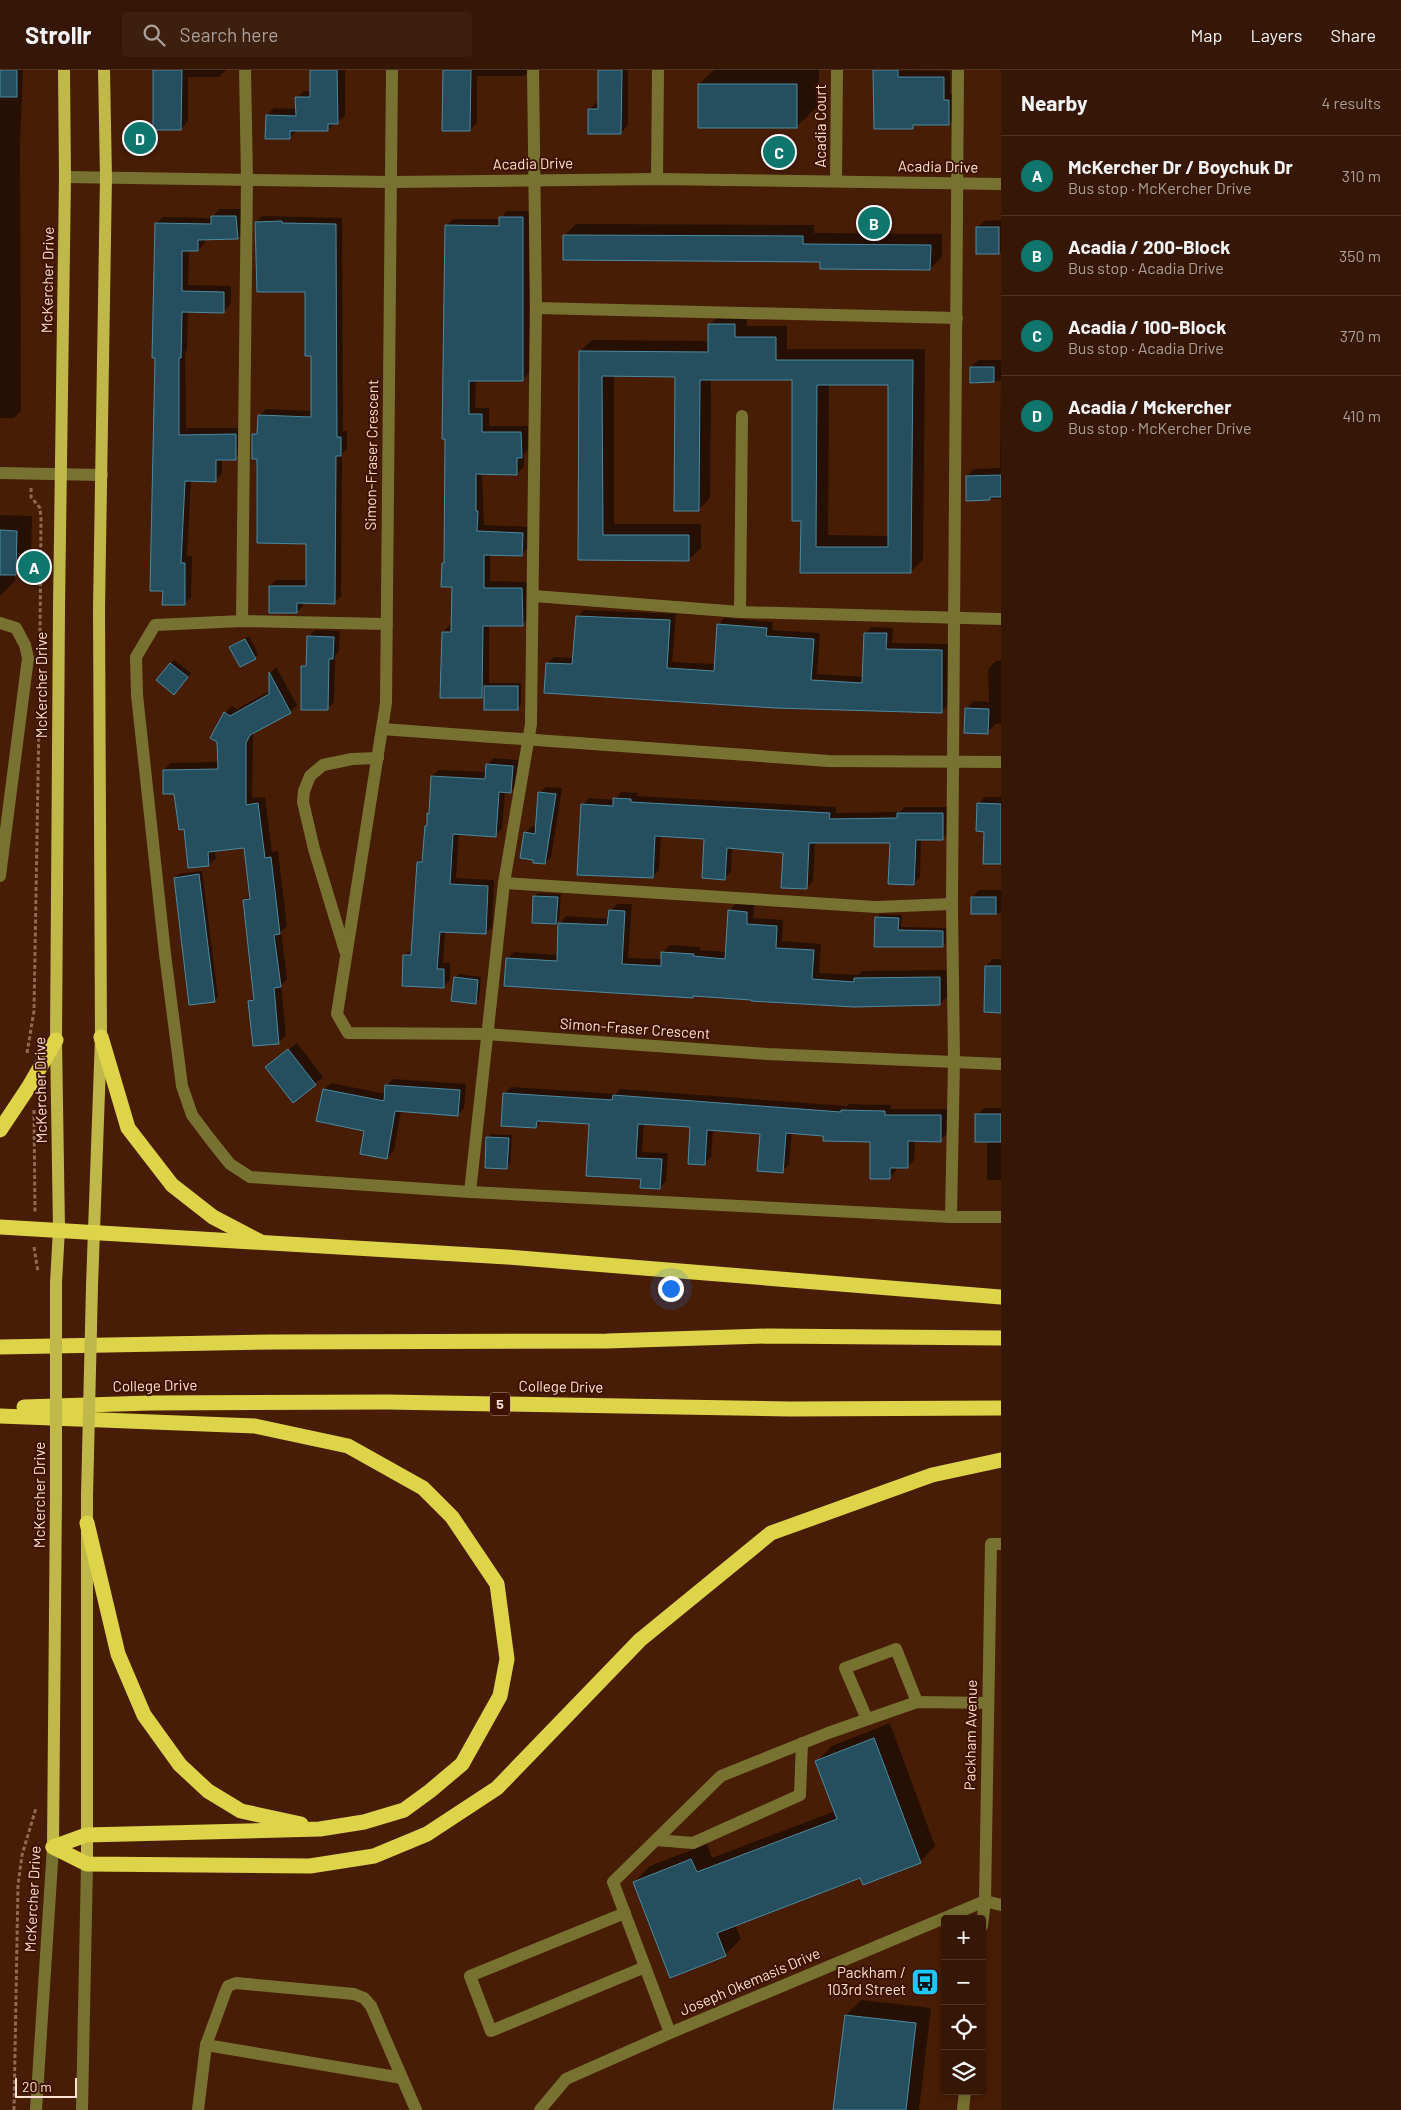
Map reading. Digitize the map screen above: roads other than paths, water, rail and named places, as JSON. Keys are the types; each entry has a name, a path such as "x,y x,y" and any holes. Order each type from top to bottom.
{"highway":[{"path":"101,1038 128,1128 172,1185 213,1217 264,1244"},
{"path":"0,1130 28,1088 56,1040"},
{"path":"0,1227 59,1229 94,1234 264,1244 508,1256 1001,1297"},
{"path":"0,1347 274,1342 607,1341 767,1336 1001,1338"},
{"name":"College Drive","path":"0,1408 150,1403 387,1402 790,1409 1001,1408"},
{"path":"0,1416 255,1426 348,1446 423,1488 452,1517 497,1584 507,1659 500,1696 462,1764 404,1810 364,1822 320,1829 86,1835 53,1847"},
{"path":"53,1847 87,1864 310,1866 374,1856 427,1834 497,1788 640,1640 771,1532 932,1475 1001,1460"},
{"path":"87,1523 118,1654 144,1715 180,1765 208,1791 241,1811 320,1829"}],"main road":[{"name":"McKercher Drive","path":"53,1847 56,1283 59,1229 56,1040 59,616 66,177 64,70"},
{"path":"87,1864 87,1496 101,1038 99,609 106,177 104,70"}],"street":[{"path":"242,621 247,179 245,70"},
{"name":"Simon-Fraser Crescent","path":"392,70 386,703 337,1014 348,1033 487,1034 767,1054 1001,1064"},
{"path":"470,1192 504,883 531,724 536,308 533,70"},
{"path":"657,179 658,70"},
{"name":"Acadia Court","path":"836,181 837,70"},
{"path":"951,1217 954,1061 952,904 958,70"},
{"name":"Acadia Drive","path":"66,177 391,182 657,179 1001,184"},
{"path":"536,308 957,318"},
{"path":"740,612 742,416"},
{"path":"0,473 102,475"},
{"path":"534,596 740,612 1001,619"},
{"path":"387,624 242,621 155,625 136,656 137,695 165,954 182,1086 192,1115 230,1164 250,1177 470,1192 1001,1218"},
{"path":"0,623 16,628 25,645 28,658 0,876"},
{"path":"382,728 528,741 829,761 1001,762"},
{"name":"Simon-Fraser Crescent","path":"346,954 314,849 303,802 304,791 310,776 322,765 352,759 378,758"},
{"path":"504,883 876,907 952,904"},
{"name":"Packham Avenue","path":"983,1915 988,1702 996,1544"},
{"path":"867,1719 845,1668 896,1649 917,1702"},
{"path":"670,2033 613,1882 720,1776 802,1743 917,1702 988,1702"},
{"path":"656,1840 693,1843 800,1795 802,1743"},
{"name":"McKercher Drive","path":"36,2110 53,1847"},
{"path":"82,2110 87,1864"},
{"path":"985,1901 1001,1905"},
{"name":"Joseph Okemasis Drive","path":"540,2110 566,2080 670,2033 985,1901"},
{"path":"624,1913 470,1976 491,2031 645,1967"},
{"path":"198,2110 206,2045 224,1993 228,1986 236,1983 354,1994 364,1998 370,2006 416,2110"},
{"path":"206,2045 402,2078"},
{"path":"963,2110 965,2095"}],"place":[{"name":"Acadia / Mckercher","path":"140,138"},
{"name":"Acadia / 100-Block","path":"779,152"},
{"name":"Acadia / 200-Block","path":"874,223"},
{"name":"McKercher Dr / Boychuk Dr","path":"34,567"},
{"name":"Packham / 103rd Street","path":"925,1982"}]}
